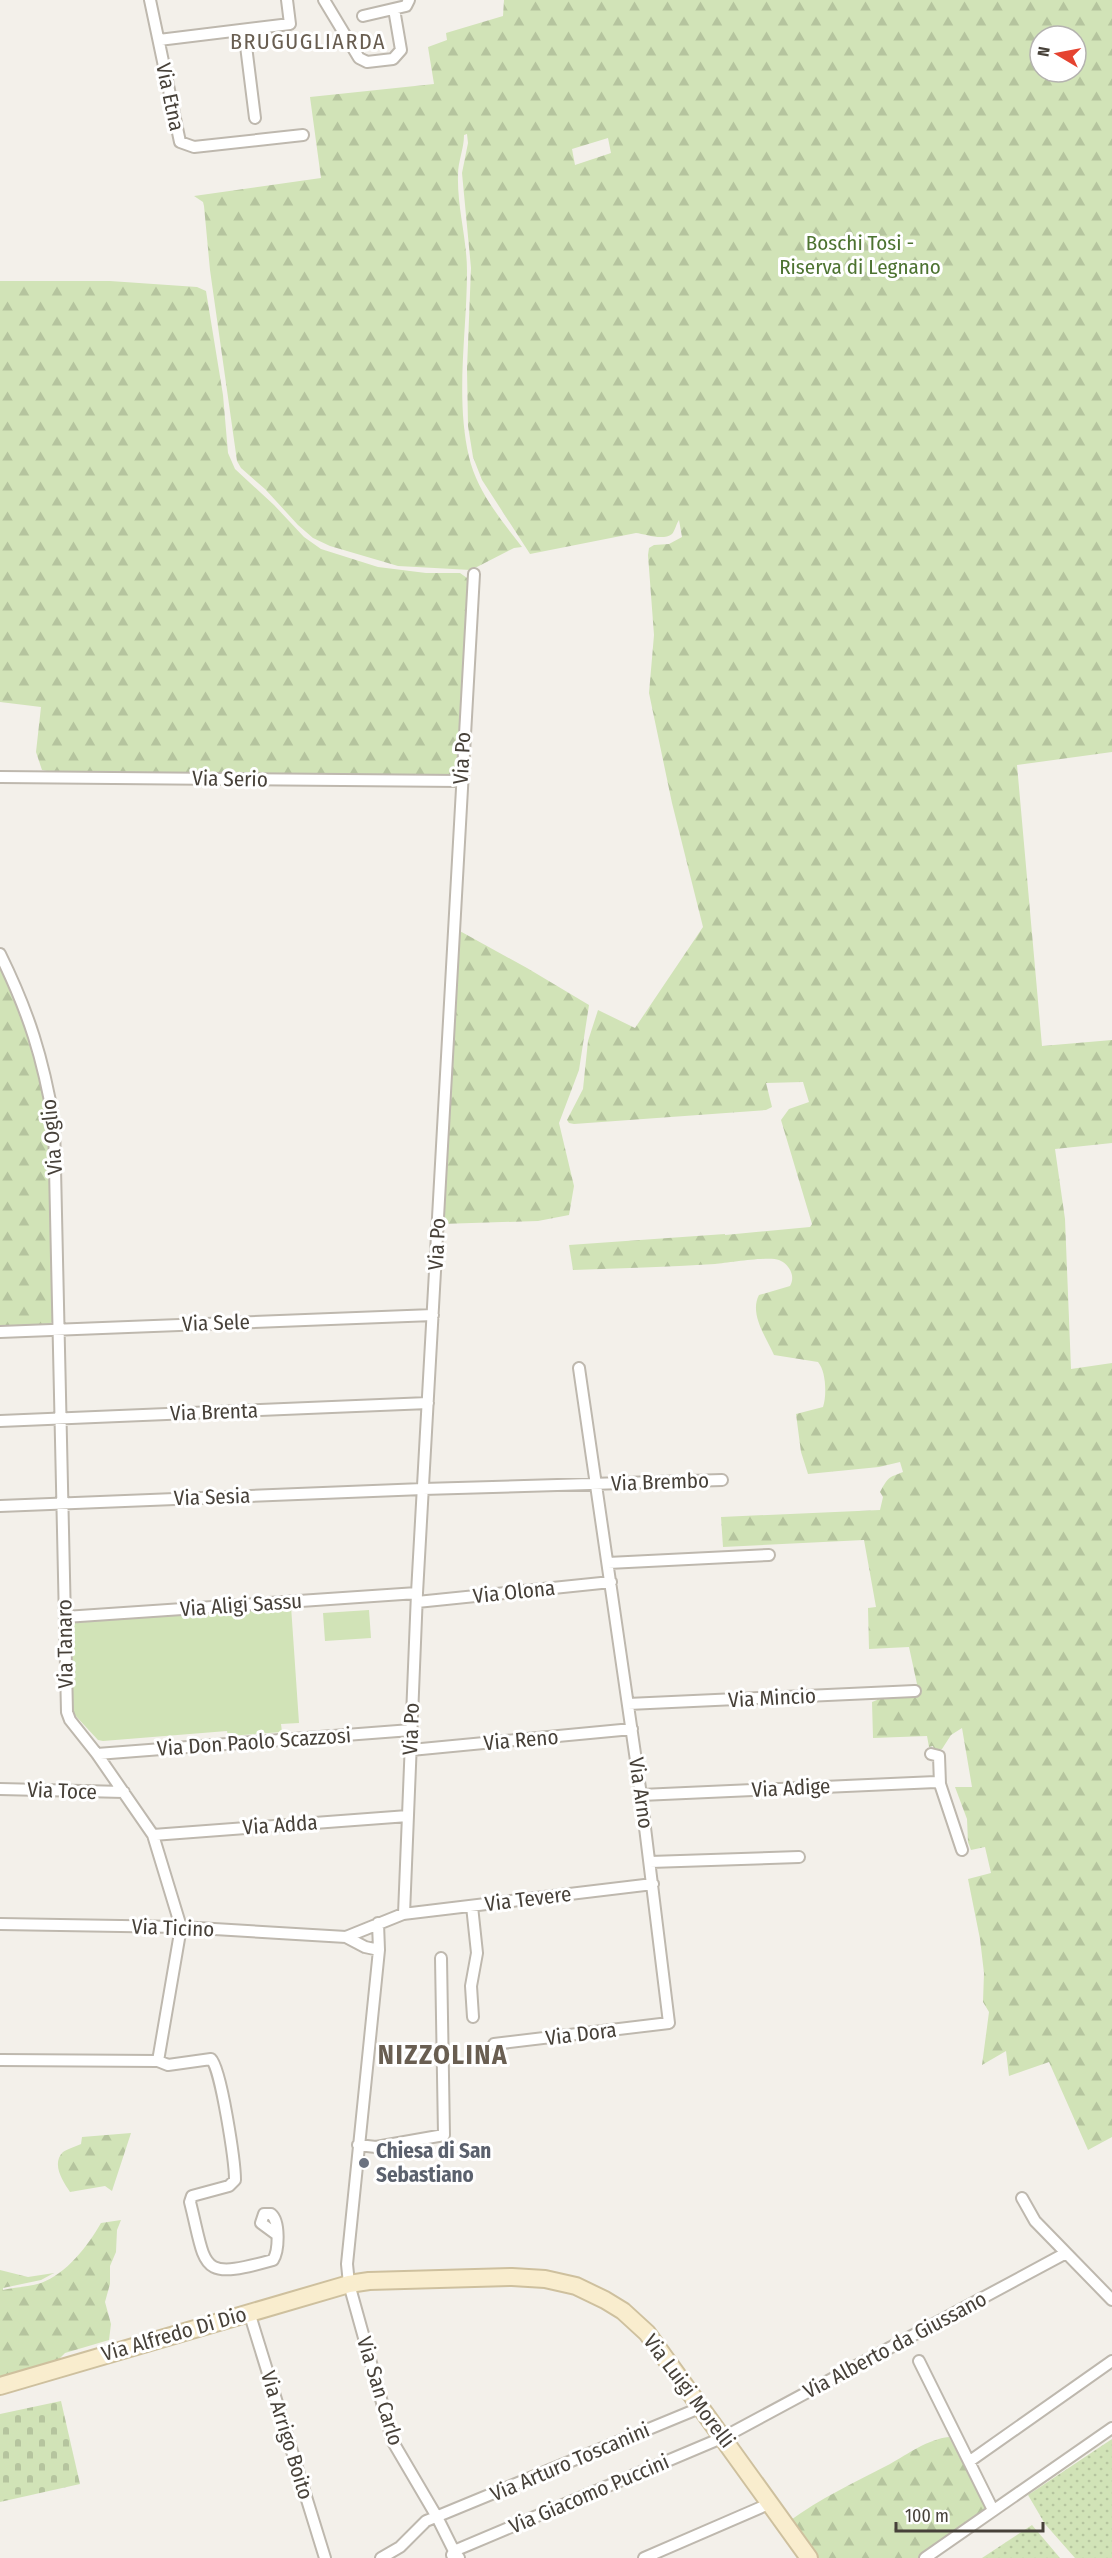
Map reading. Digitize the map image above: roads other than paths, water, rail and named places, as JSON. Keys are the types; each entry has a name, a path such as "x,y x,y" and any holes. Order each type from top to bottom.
{"main road":[{"name":"Via Luigi Morelli","path":"349,2284 512,2277 545,2278 576,2286 615,2305 640,2325 655,2341 809,2558"},
{"name":"Via Alfredo Di Dio","path":"0,2386 349,2284"}],"street":[{"name":"Via Etna","path":"150,0 177,137 186,146 303,135"},
{"path":"159,40 290,24 287,0"},
{"path":"324,0 357,56 367,62 393,59 399,55 401,50 394,9"},
{"path":"363,16 406,6 409,0"},
{"path":"244,30 255,118"},
{"name":"Via Po","path":"404,1914 417,1597 474,574"},
{"name":"Via Serio","path":"0,777 461,781"},
{"name":"Via Oglio","path":"0,954 28,1013 45,1069 54,1123 58,1329"},
{"name":"Via Sele","path":"0,1332 433,1316"},
{"name":"Via Tanaro","path":"58,1329 67,1715 153,1834 181,1927"},
{"name":"Via Arno","path":"579,1368 632,1729 669,2023"},
{"name":"Via Brenta","path":"0,1421 428,1403"},
{"name":"Via Brembo","path":"423,1489 722,1480"},
{"name":"Via Sesia","path":"0,1506 423,1489"},
{"path":"608,1563 770,1555"},
{"name":"Via Olona","path":"417,1597 611,1582"},
{"name":"Via Aligi Sassu","path":"65,1617 417,1597"},
{"name":"Via Mincio","path":"628,1704 915,1691"},
{"name":"Via Reno","path":"411,1750 632,1729"},
{"name":"Via Don Paolo Scazzosi","path":"97,1754 411,1730"},
{"path":"931,1754 939,1756 940,1784 962,1850"},
{"name":"Via Adige","path":"641,1796 924,1782 940,1784"},
{"name":"Via Toce","path":"0,1789 124,1792"},
{"name":"Via Adda","path":"153,1834 408,1816"},
{"path":"650,1862 799,1857"},
{"name":"Via Tevere","path":"346,1937 404,1914 653,1884"},
{"path":"472,1906 477,1953 471,1986 473,2018"},
{"name":"Via San Carlo","path":"378,1923 379,1950 347,2264 349,2284 385,2420 393,2442 437,2517 455,2556"},
{"name":"Via Ticino","path":"0,1924 181,1927 346,1937"},
{"path":"158,2061 181,1927"},
{"path":"365,1947 360,1938 366,1928"},
{"path":"346,1937 365,1947 379,1950"},
{"path":"358,2145 376,2147 444,2134 441,1958"},
{"name":"Via Dora","path":"494,2044 669,2023"},
{"path":"0,2060 158,2061 168,2065 211,2059 217,2067 235,2180 229,2186 192,2196 190,2202 206,2262 212,2268 227,2271 273,2260 277,2250 276,2234"},
{"path":"1022,2198 1035,2222 1112,2300"},
{"name":"Via Alberto da Giussano","path":"724,2437 1066,2253"},
{"name":"Via Arrigo Boito","path":"249,2312 325,2558"},
{"path":"919,2361 993,2510"},
{"path":"970,2461 1112,2361"},
{"name":"Via Arturo Toscanini","path":"381,2558 400,2547 426,2521 702,2407"},
{"path":"925,2558 1112,2428"},
{"name":"Via Giacomo Puccini","path":"455,2556 724,2437"},
{"path":"644,2558 771,2503"}],"place":[{"name":"Chiesa di San Sebastiano","path":"364,2163"}],"district":[{"name":"BRUGUGLIARDA","path":"308,41"},
{"name":"NIZZOLINA","path":"443,2055"}],"park label":[{"name":"Boschi Tosi - Riserva di Legnano","path":"860,255"}]}
